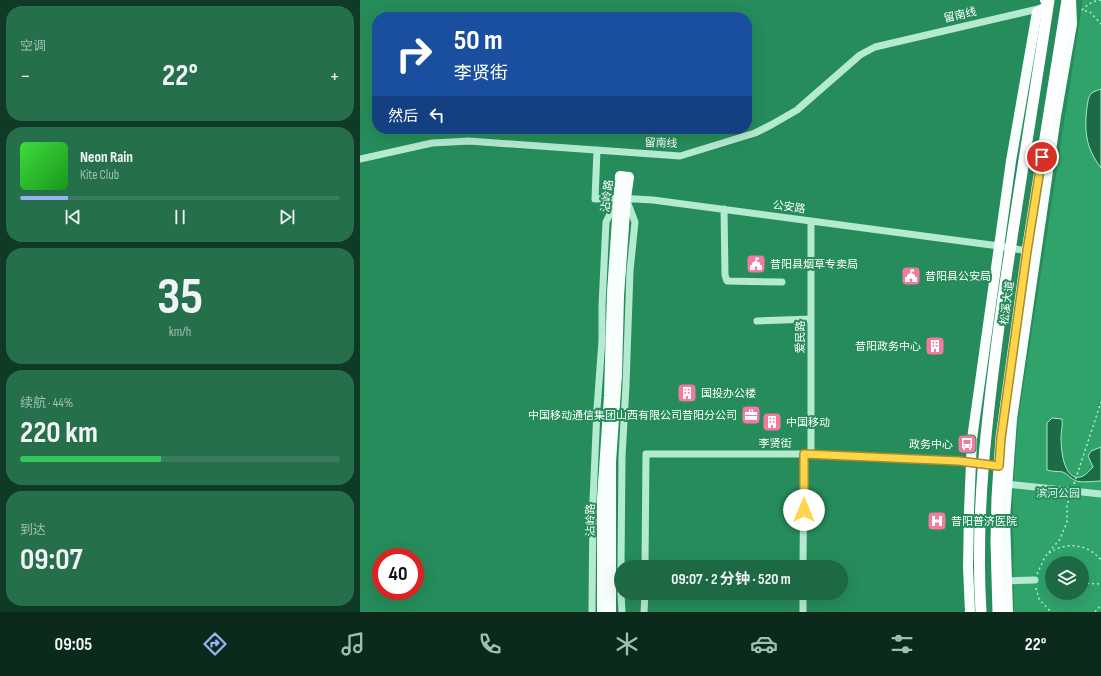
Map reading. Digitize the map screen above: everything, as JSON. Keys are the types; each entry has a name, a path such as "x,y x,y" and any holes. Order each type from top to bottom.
{"highway":[{"name":"松溪大道","path":"998,612 1002,581 996,542 1001,438 1027,251 1067,0"},
{"name":"松溪大道","path":"981,612 979,537 983,465 1004,247 1047,2"}],"main road":[{"path":"1008,612 1002,581 1006,484 1012,418 1056,116 1072,24 1071,0"},
{"name":"沾岭路","path":"602,612 602,499 609,396 612,293 622,198"},
{"name":"沾岭路","path":"610,612 611,462 617,375 622,198"},
{"path":"970,612 968,567 972,439 1004,247"}],"street":[{"name":"留南线","path":"752,134 797,110 860,55 875,47 1047,2"},
{"name":"留南线","path":"360,159 432,143 469,141 680,156 752,134"},
{"name":"公安路","path":"597,150 595,199 622,198 653,200 1027,251"},
{"path":"592,612 593,500 602,340 606,222 622,198 635,222 630,271 622,457 621,560"},
{"path":"724,209 725,275 728,281 782,282"},
{"name":"爱民路","path":"811,221 811,454"},
{"path":"756,321 811,319"},
{"name":"李贤街","path":"645,560 646,454 811,454 959,461 999,466"},
{"path":"803,560 804,454"},
{"path":"1006,484 1101,494"},
{"path":"1002,581 1035,580"},
{"path":"622,600 622,612"},
{"path":"644,600 644,612"},
{"path":"803,600 803,612"}],"path":[{"path":"1101,0 1095,0 1082,10 1090,12 1101,24"},
{"path":"1046,556 1060,539 1067,522 1067,505 1101,402"},
{"path":"1046,556 1060,547 1072,546 1090,550 1101,560"},
{"path":"1045,557 1037,571 1035,580 1039,599 1051,612"},
{"path":"1089,583 1101,584"},
{"path":"1095,612 1101,606"}],"green space":[{"name":"滨河公园","path":"1083,0 1101,0 1101,612 1014,612 1013,496 1018,421"}],"shaded area":[{"path":"1101,89 1101,168 1089,147 1086,124 1089,97 1093,92"},
{"path":"1052,418 1062,419 1062,454 1065,466 1071,475 1080,477 1087,473 1093,467 1088,456 1091,451 1101,447 1101,481 1079,482 1063,472 1047,470 1047,423"}],"place":[{"name":"昔阳县烟草专卖局","path":"756,264"},
{"name":"昔阳县公安局","path":"911,276"},
{"name":"昔阳政务中心","path":"935,346"},
{"name":"国投办公楼","path":"687,393"},
{"name":"中国移动通信集团山西有限公司昔阳分公司","path":"751,415"},
{"name":"中国移动","path":"772,422"},
{"name":"政务中心","path":"967,444"},
{"name":"昔阳普济医院","path":"937,521"}],"route":[{"path":"804,510 804,454 959,461 999,466 1001,438 1027,251 1042,157"}]}
